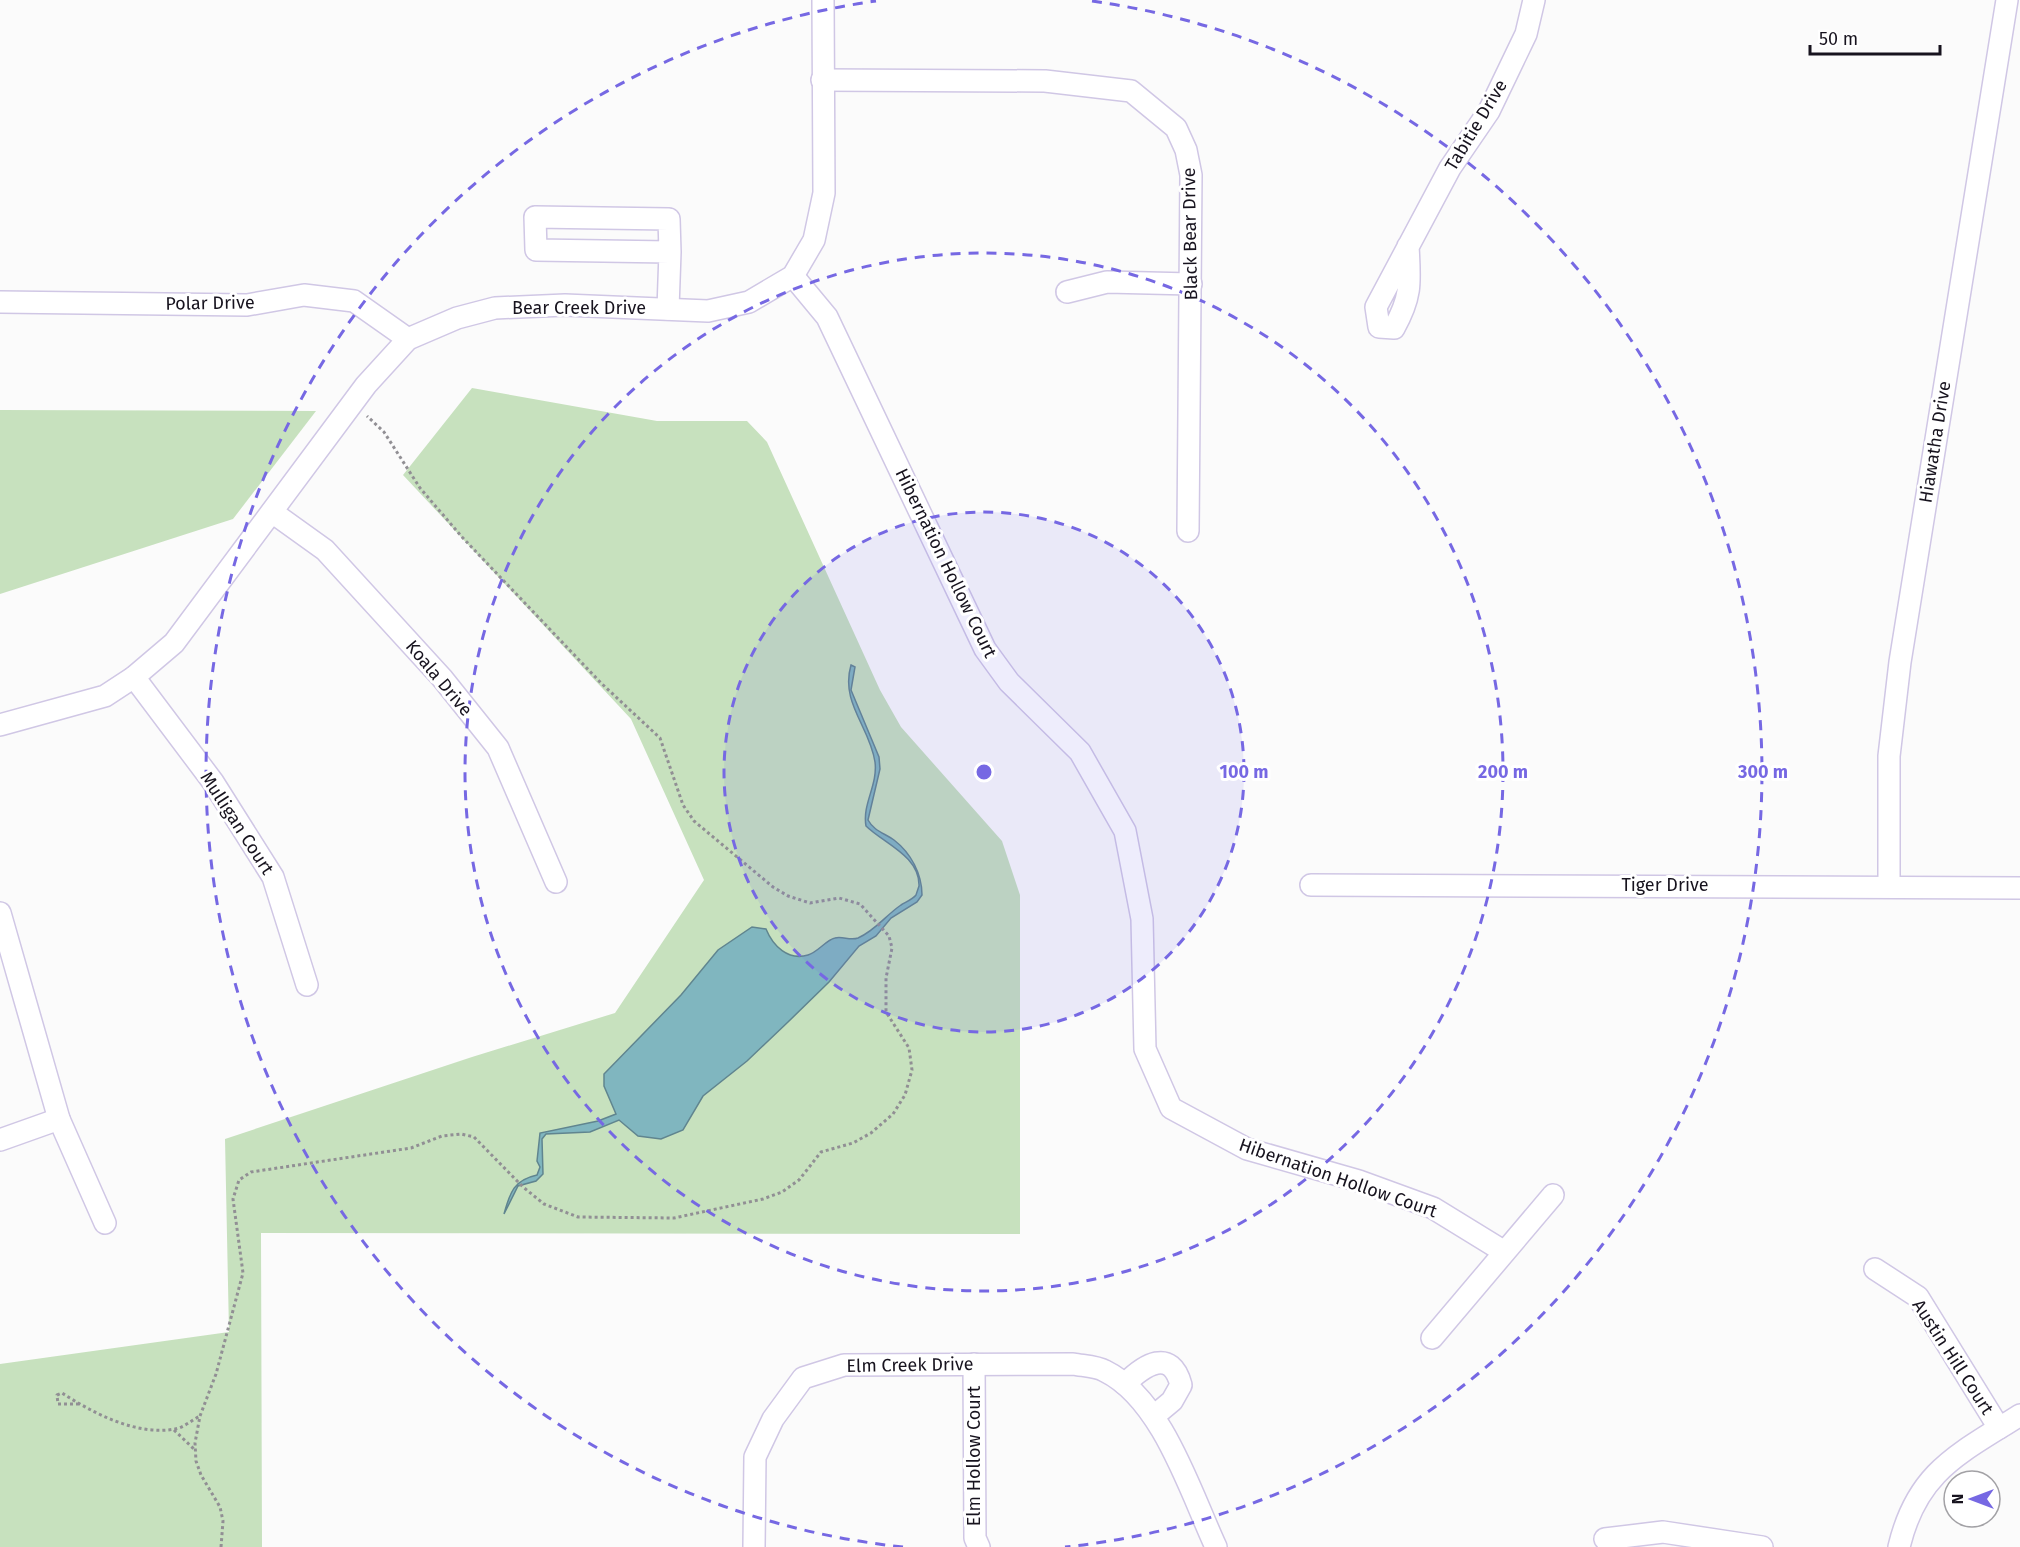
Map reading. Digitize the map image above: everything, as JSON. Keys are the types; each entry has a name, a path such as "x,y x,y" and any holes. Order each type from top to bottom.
{"street":[{"name":"Bear Creek Drive","path":"0,725 105,696 134,677 174,643 366,385 408,339 457,318 495,308 565,305 708,311 749,302 793,276 814,240 825,193 822,80 823,0"},
{"name":"Tabitie Drive","path":"1408,246 1450,168 1489,111 1526,34 1534,0"},
{"name":"Hiawatha Drive","path":"1888,886 1889,756 1899,662 2007,0"},
{"name":"Black Bear Drive","path":"822,80 1045,81 1131,91 1176,128 1186,150 1191,175 1188,531"},
{"path":"668,309 670,252 669,219 535,217 536,250 670,252"},
{"name":"Hibernation Hollow Court","path":"793,276 827,316 985,649 1009,682 1080,752 1125,831 1142,919 1145,1049 1172,1108 1247,1149 1359,1181 1433,1208 1503,1251"},
{"path":"1067,291 1107,282 1191,284"},
{"name":"Polar Drive","path":"0,302 247,305 304,295 354,302 408,339"},
{"name":"Koala Drive","path":"272,512 325,550 442,678 498,748 556,882"},
{"name":"Mulligan Court","path":"134,677 213,782 273,877 307,985"},
{"name":"Tiger Drive","path":"1311,885 2020,888"},
{"path":"0,913 59,1119 105,1223"},
{"path":"0,1140 59,1119"},
{"path":"1432,1338 1503,1251 1553,1195"},
{"name":"Austin Hill Court","path":"1875,1269 1918,1297 1999,1428"},
{"path":"1125,1384 1140,1368 1153,1363 1168,1364 1178,1372 1181,1385 1172,1401 1154,1416"},
{"name":"Elm Creek Drive","path":"754,1547 755,1457 773,1419 803,1378 844,1365 974,1364 1073,1364 1103,1370 1133,1390 1154,1416 1216,1547"},
{"name":"Elm Hollow Court","path":"974,1364 975,1538 979,1547"},
{"path":"1899,1547 1904,1526 1916,1498 1944,1463 2020,1415"},
{"path":"1605,1539 1663,1532 1762,1547"}],"path":[{"path":"221,1547 223,1521 220,1506 201,1475 195,1451 200,1416 216,1374 243,1273 233,1199 239,1180 251,1172 411,1148 442,1136 461,1134 474,1137 523,1187 544,1204 564,1214 578,1217 674,1218 782,1192 799,1180 821,1152 853,1143 872,1133 893,1114 905,1095 912,1070 909,1048 886,1012 886,978 892,948 889,936 868,910 849,899 810,903 788,896 773,887 694,821 683,805 660,738 601,683 462,537 420,488 384,432 367,416"},
{"path":"80,1404 58,1404 57,1395 62,1393 80,1404 87,1410 151,1429 172,1429 200,1416"},
{"path":"172,1429 195,1451"}],"green space":[{"path":"472,388 657,421 747,421 767,442 880,690 901,727 1002,841 1020,895 1020,1234 261,1233 262,1547 0,1547 0,1364 229,1332 225,1139 472,1057 615,1013 704,880 631,719 403,475"},
{"path":"0,410 316,411 233,519 0,594"}],"water":[{"path":"851,665 855,667 851,690 879,757 880,769 868,820 876,829 900,845 910,858 918,872 922,895 917,902 891,918 876,936 859,946 829,982 788,1022 747,1061 703,1096 683,1130 661,1139 638,1136 619,1120 590,1132 546,1134 542,1139 543,1174 536,1181 518,1186 504,1214 514,1188 523,1180 537,1175 540,1167 537,1161 540,1133 598,1121 616,1114 604,1086 604,1074 681,995 718,950 752,927 766,929 777,946 788,954 808,955 832,939 855,939 864,935 916,895 919,886 914,866 899,851 866,826 866,810 874,779 875,762 868,737 852,703 849,691"}]}
